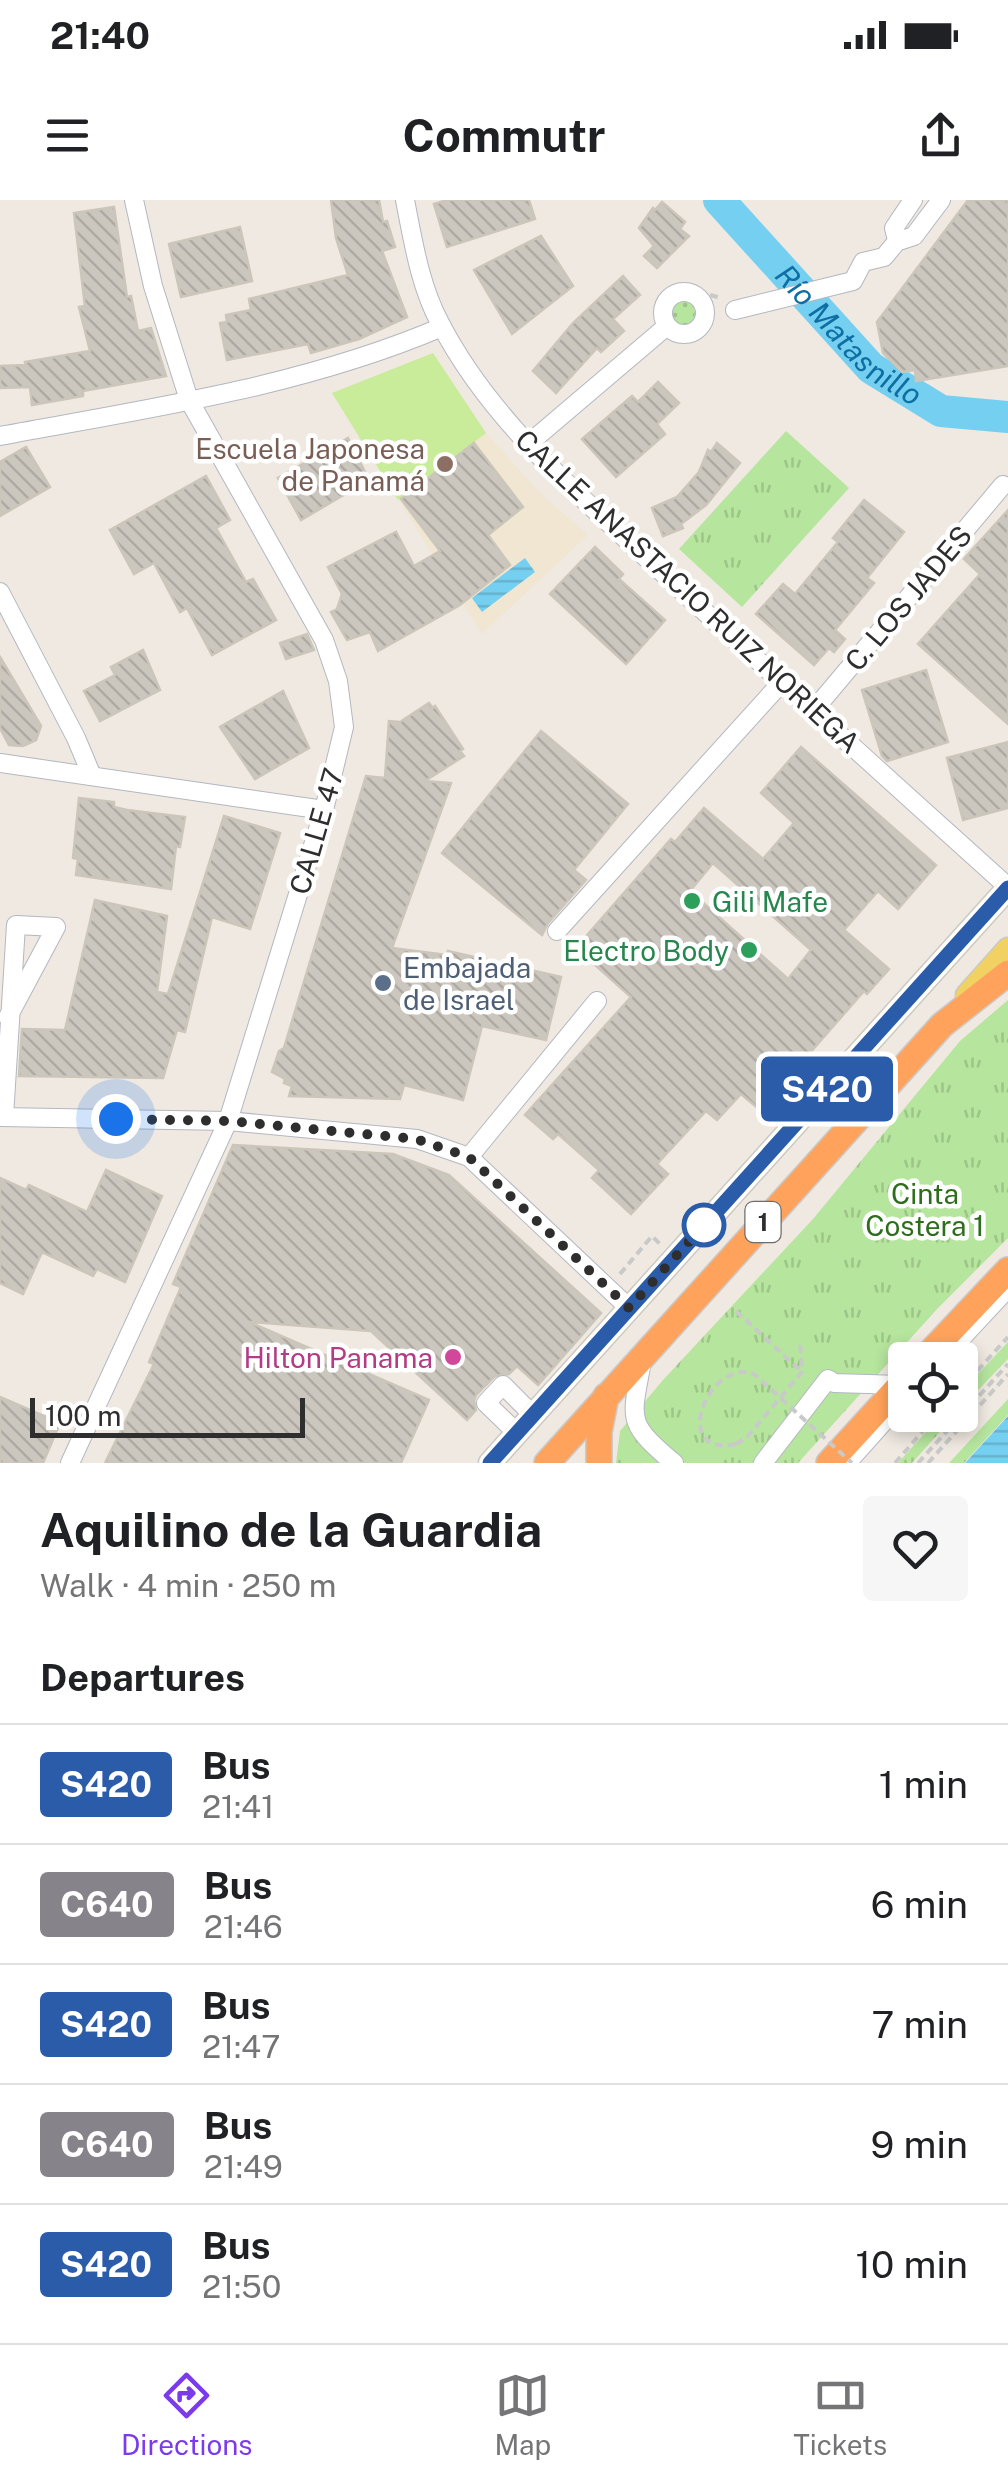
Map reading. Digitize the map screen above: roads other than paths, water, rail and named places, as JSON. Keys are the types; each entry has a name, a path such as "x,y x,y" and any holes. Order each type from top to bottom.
{"highway":[{"path":"942,1024 1008,973"},
{"name":"1","path":"584,1420 942,1024"},
{"path":"941,1342 1008,1270"},
{"path":"599,1463 606,1396"},
{"path":"829,1463 888,1403"},
{"path":"525,1463 584,1420"},
{"path":"548,1463 584,1420"}],"main road":[{"path":"490,1463 1008,887"},
{"name":"1","path":"942,1024 1008,949"}],"street":[{"name":"CALLE 47","path":"70,1463 228,1121 324,810 344,727 338,681 324,640 189,400 153,286 134,200"},
{"name":"CALLE ANASTACIO RUIZ NORIEGA","path":"405,200 414,247 442,326 461,359 527,445 1008,887"},
{"path":"899,238 895,224 913,200"},
{"path":"899,238 912,239 941,200"},
{"path":"719,304 696,331 678,334 667,326 664,308 675,294 693,294 719,304 848,283 853,281 862,262 884,257 899,238"},
{"path":"0,436 320,372 442,326"},
{"path":"527,445 667,326"},
{"name":"C. LOS JADES","path":"813,711 1003,485"},
{"path":"0,592 92,776"},
{"path":"557,931 781,682"},
{"path":"0,763 324,810"},
{"path":"8,1016 56,927 16,925 8,1016 2,1117 228,1121 416,1139 469,1157 629,1308"},
{"path":"469,1157 598,1001"},
{"path":"958,1342 1008,1288"},
{"path":"643,1355 633,1417 643,1438 674,1463"},
{"path":"764,1463 828,1379 834,1384 888,1387"},
{"path":"517,1432 486,1403 503,1385 533,1414"},
{"path":"850,1463 888,1409"}],"water":[{"path":"525,558 535,572 482,612 472,598"},
{"path":"1008,1416 1008,1463 965,1463"}],"waterway":[{"name":"Río Matasnillo","path":"719,200 871,368 941,411 1008,417"}],"place":[{"name":"Escuela Japonesa de Panamá","path":"445,464"},
{"name":"Gili Mafe","path":"692,901"},
{"name":"Electro Body","path":"749,950"},
{"name":"Embajada de Israel","path":"383,983"},
{"name":"Hilton Panama","path":"453,1357"}],"park label":[{"name":"Cinta Costera 1","path":"925,1209"}]}
